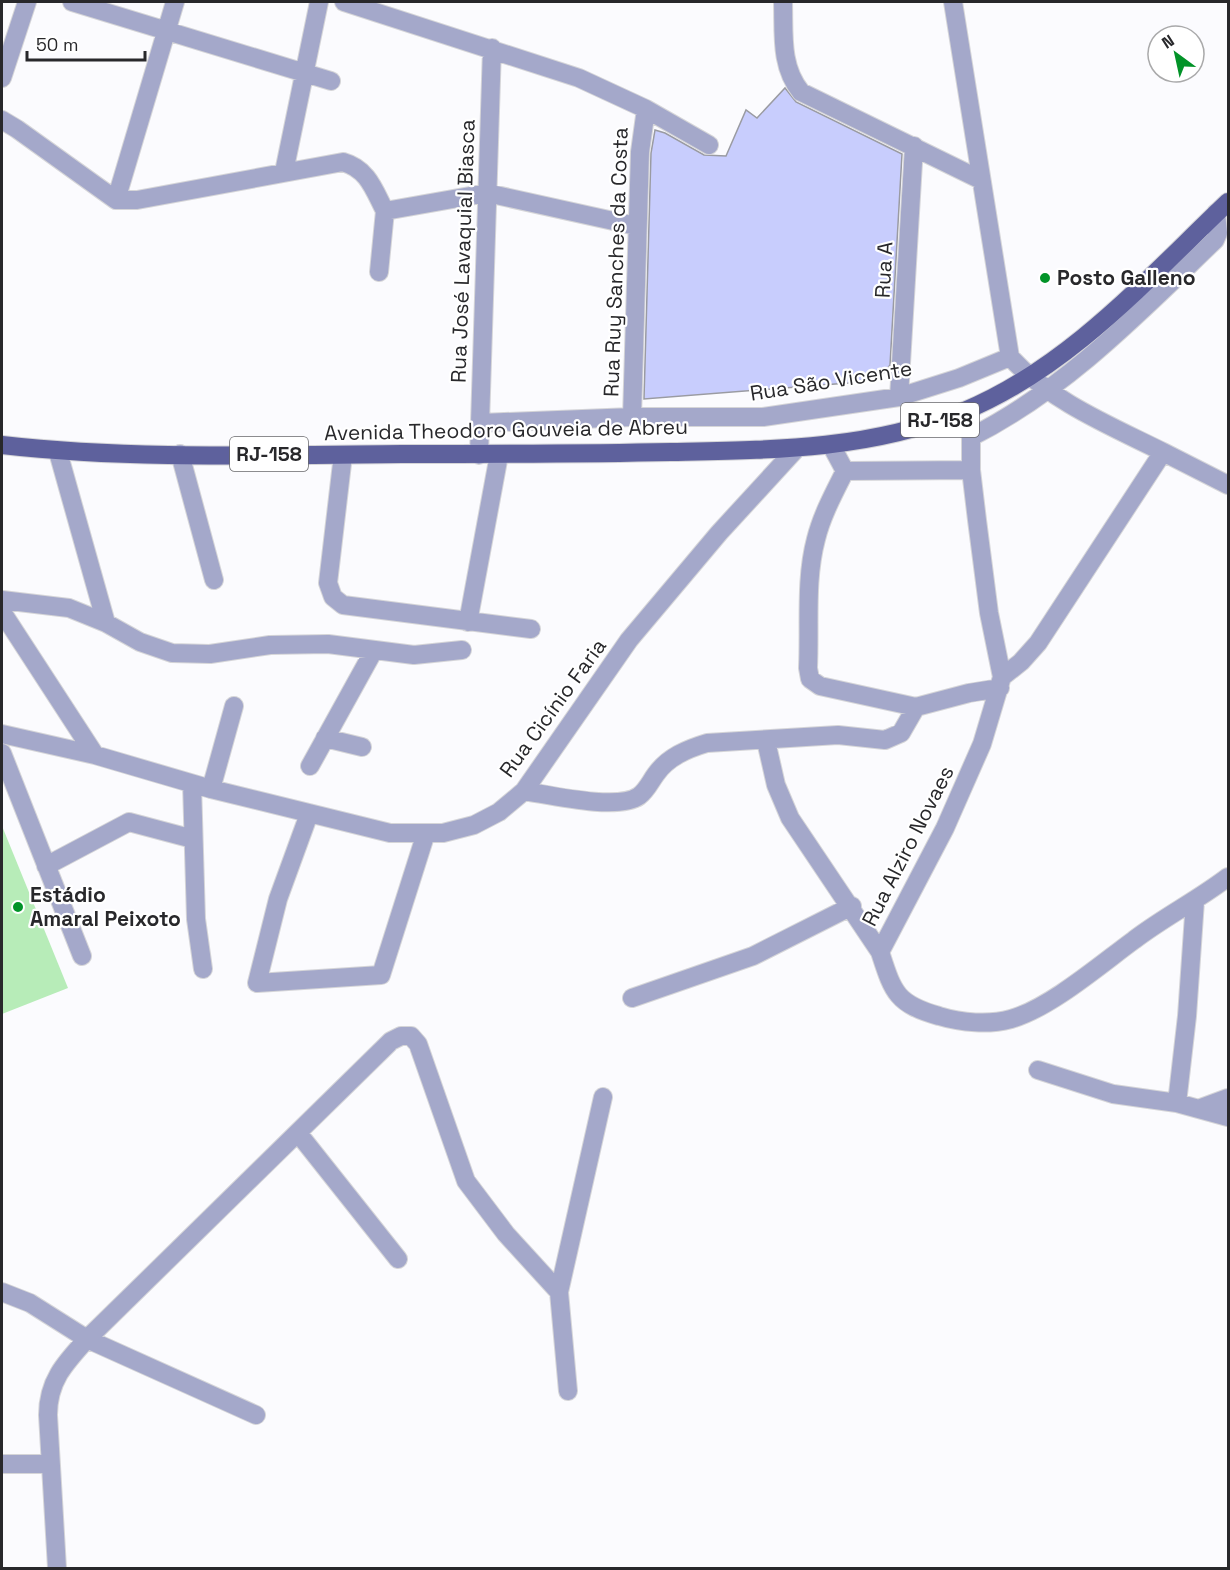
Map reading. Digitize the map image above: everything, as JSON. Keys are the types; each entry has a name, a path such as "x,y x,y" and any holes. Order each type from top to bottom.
{"main road":[{"name":"Avenida Theodoro Gouveia de Abreu","path":"2,445 58,452 499,455 797,448 831,445 912,429 962,412 1028,377 1082,339 1137,293 1222,207"}],"street":[{"path":"2,78 27,2"},
{"path":"72,2 305,75 331,81"},
{"path":"116,200 168,33 175,2"},
{"path":"284,172 319,2"},
{"path":"344,2 579,78 646,109 709,145"},
{"path":"783,2 785,61 790,79 801,92 981,180"},
{"path":"953,2 1010,357 1028,377 1048,390 1110,425 1228,485"},
{"name":"Rua José Lavaquial Biasca","path":"479,455 492,48"},
{"name":"Rua Ruy Sanches da Costa","path":"632,417 636,226 640,152 646,109"},
{"path":"2,120 116,200 137,200 343,162 356,165 368,176 385,211 379,272"},
{"name":"Rua A","path":"899,397 914,146"},
{"path":"385,211 487,193 636,226"},
{"name":"Avenida Theodoro Gouveia de Abreu","path":"971,437 1003,421 1082,365 1215,240 1222,207"},
{"name":"Rua São Vicente","path":"481,423 632,417 763,417 899,397 959,378 1010,357"},
{"name":"Rua Alziro Novaes","path":"962,412 971,437 971,470 1001,683 982,744 945,828 880,952 894,992 918,1010 949,1019 980,1022 1011,1019 1056,994 1228,877"},
{"path":"831,445 845,471"},
{"name":"Rua Cicínio Faria","path":"2,735 95,755 192,784 390,833 443,833 474,825 499,812 524,791 554,744 629,640 718,533 797,448"},
{"path":"58,452 106,623"},
{"path":"845,471 825,511 815,539 810,577 808,674 820,686 916,707 1001,683 1038,643 1163,452"},
{"path":"180,454 214,580"},
{"path":"343,455 328,583 333,597 343,605 531,629"},
{"path":"468,622 499,455"},
{"path":"845,471 971,470"},
{"path":"2,600 69,608 106,623 140,642 172,653 210,654 270,645 328,644 373,652 414,655 462,650"},
{"path":"2,612 95,755"},
{"path":"310,766 373,652"},
{"path":"211,789 234,706"},
{"path":"524,791 605,802 627,801 645,791 657,772 669,761 693,747 707,743 838,735 885,740 901,733 916,707"},
{"path":"325,738 362,747"},
{"path":"766,741 776,785 790,818 852,906 880,952"},
{"path":"2,753 82,956"},
{"path":"192,784 195,919 203,969"},
{"path":"309,814 278,899 257,983 381,975 426,833"},
{"path":"46,866 129,822 193,839"},
{"path":"1177,1103 1187,1016 1195,901"},
{"path":"632,998 753,956 852,906"},
{"path":"57,1569 48,1402 51,1387 63,1365 380,1051 401,1036 411,1036 422,1053 466,1181 492,1218 559,1292"},
{"path":"1038,1070 1113,1094 1177,1103 1228,1117"},
{"path":"568,1391 559,1292 603,1097"},
{"path":"1201,1108 1228,1098"},
{"path":"298,1133 398,1259"},
{"path":"2,1292 30,1303 87,1339 256,1414"},
{"path":"2,1464 50,1464"}],"green space":[{"name":"Estádio Amaral Peixoto","path":"2,826 68,988 2,1014"}],"building":[{"path":"785,88 796,102 902,154 890,365 885,372 874,378 848,383 644,399 651,153 655,130 665,133 704,155 726,156 746,110 757,118"}],"place":[{"name":"Posto Galleno","path":"1045,278"},
{"name":"Estádio Amaral Peixoto","path":"18,907"}]}
